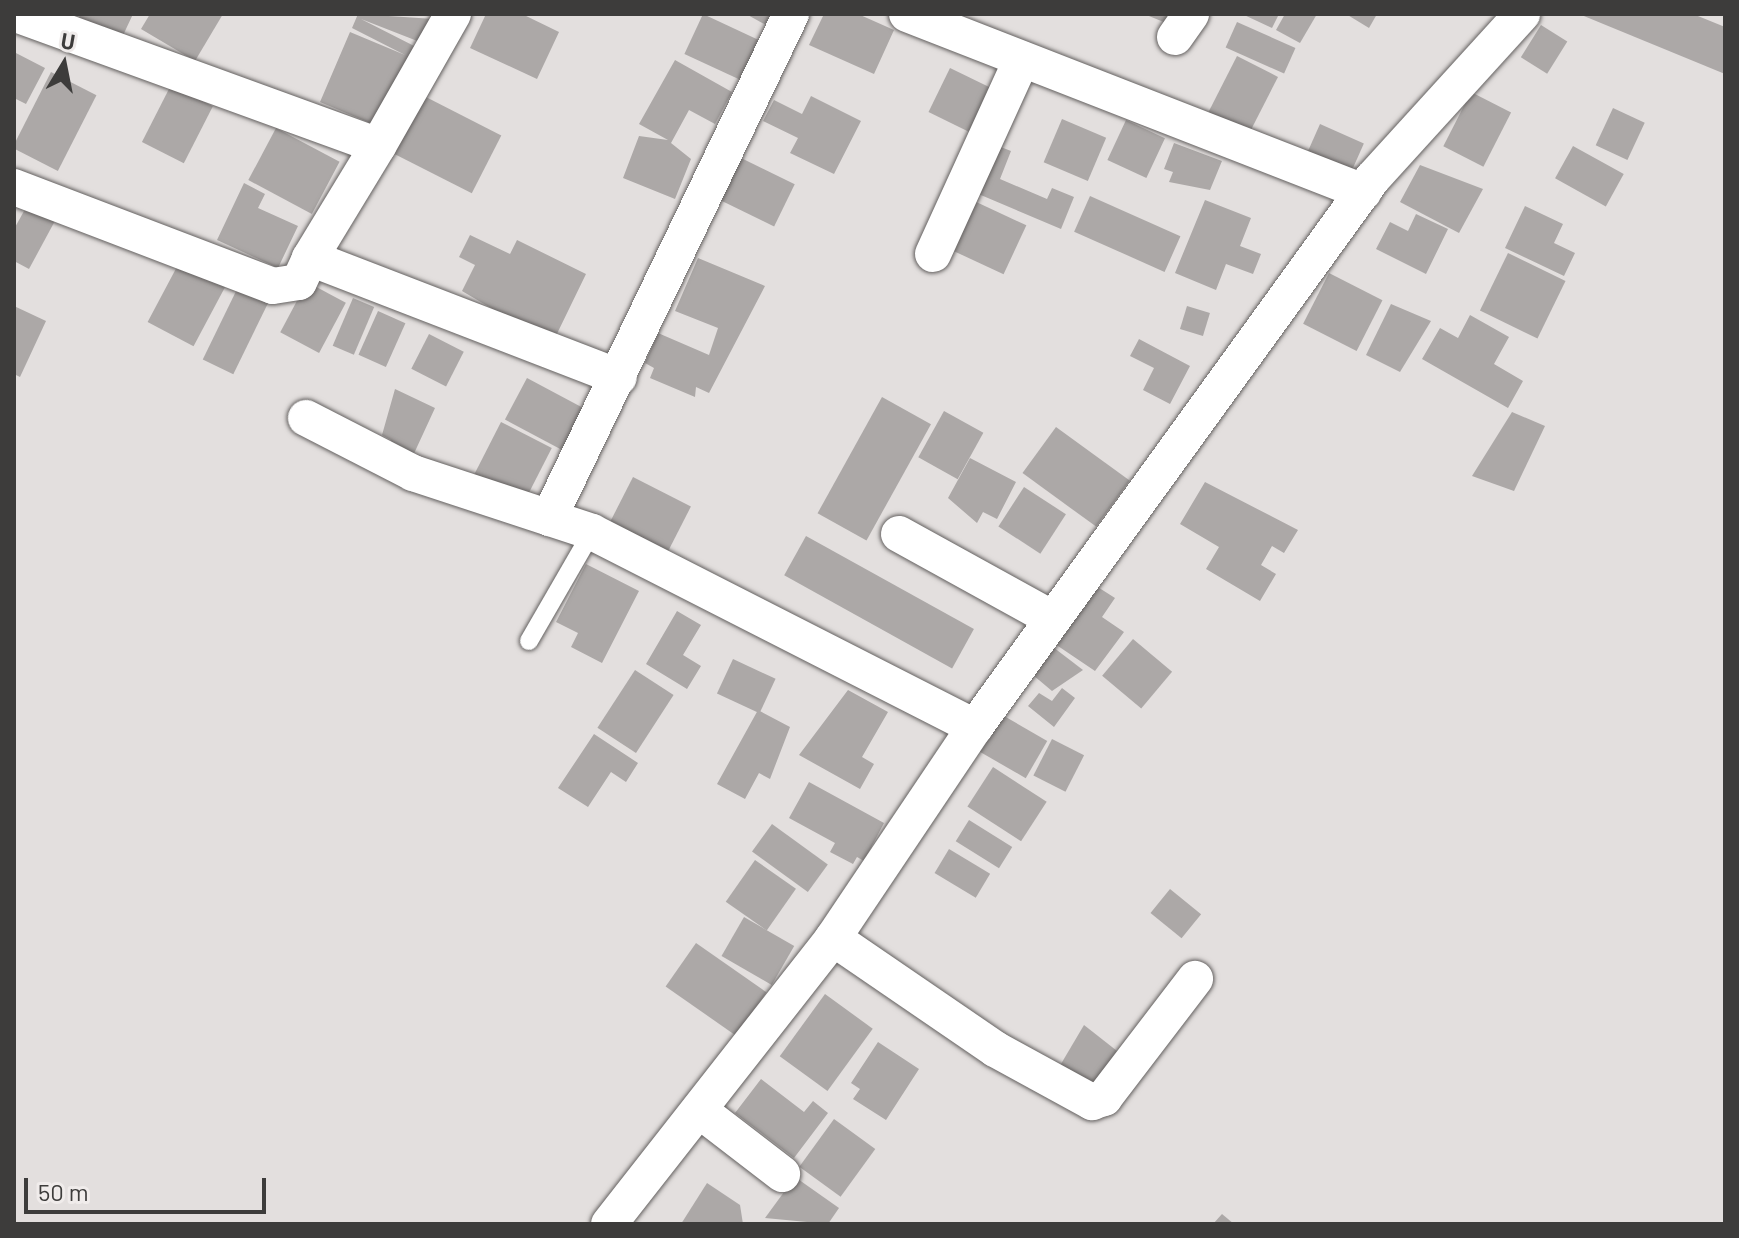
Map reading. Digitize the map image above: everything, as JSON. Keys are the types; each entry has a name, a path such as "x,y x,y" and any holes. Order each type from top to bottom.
{"street":[{"path":"16,14 378,146"},
{"path":"14,187 273,286 299,282 310,258 453,14"},
{"path":"549,518 791,14"},
{"path":"907,14 1363,192"},
{"path":"609,1224 833,938 975,727 1363,192 1522,14"},
{"path":"933,254 1022,59"},
{"path":"310,258 619,377"},
{"path":"306,418 413,473 592,532 975,727"},
{"path":"899,534 1053,619"},
{"path":"833,938 995,1049 1092,1102 1104,1098 1195,979"},
{"path":"699,1110 782,1174"}],"lane":[{"path":"529,641 592,532"}],"building":[{"path":"81,14 133,14 119,44 76,23"},
{"path":"150,14 223,14 195,61 141,29"},
{"path":"358,14 434,19 425,44 361,19 422,50 382,128 320,102 350,32 405,55 352,28"},
{"path":"486,14 522,14 559,32 537,79 470,48"},
{"path":"703,14 765,43 746,83 684,54"},
{"path":"746,14 772,14 766,25"},
{"path":"824,14 858,14 894,30 874,74 809,45"},
{"path":"1144,14 1181,14 1176,27"},
{"path":"1242,14 1279,14 1272,28"},
{"path":"1285,14 1317,14 1300,43 1276,30"},
{"path":"1346,14 1377,14 1369,28"},
{"path":"1579,14 1693,14 1725,27 1725,74"},
{"path":"1237,22 1295,48 1284,74 1226,48"},
{"path":"1541,25 1567,41 1547,74 1521,57"},
{"path":"14,52 45,68 26,104 14,98"},
{"path":"1237,56 1278,77 1248,137 1207,116"},
{"path":"675,60 732,92 715,124 689,110 671,143 691,159 675,199 623,178 639,136 668,140 639,124"},
{"path":"950,68 999,92 978,136 929,112"},
{"path":"51,72 96,95 58,171 14,149"},
{"path":"171,85 213,106 184,163 142,142"},
{"path":"1471,92 1511,112 1483,167 1443,146"},
{"path":"422,95 501,135 472,193 392,153"},
{"path":"811,96 861,121 834,174 790,153 798,138 763,121 774,100 802,114"},
{"path":"1613,108 1645,123 1627,160 1596,145"},
{"path":"1062,119 1106,138 1088,181 1044,162"},
{"path":"1126,120 1165,138 1146,178 1107,160"},
{"path":"1320,124 1364,144 1352,171 1308,151"},
{"path":"276,128 340,162 312,214 248,180"},
{"path":"988,142 1011,151 1000,179 1047,199 1052,188 1074,197 1061,229 969,190"},
{"path":"1174,143 1222,161 1210,190 1169,182 1173,172 1164,169"},
{"path":"1573,146 1624,174 1606,206 1555,178"},
{"path":"739,157 795,184 774,226 718,199"},
{"path":"1420,165 1483,189 1459,233 1400,202"},
{"path":"244,183 265,194 258,208 298,226 278,268 217,240"},
{"path":"1090,196 1180,236 1165,272 1074,232"},
{"path":"972,200 1026,225 1004,274 949,249"},
{"path":"1205,200 1251,218 1240,246 1261,254 1253,274 1226,264 1216,290 1175,273"},
{"path":"28,204 56,219 29,269 14,261 14,229"},
{"path":"1525,206 1563,224 1554,243 1575,253 1564,276 1505,248"},
{"path":"1416,214 1448,229 1426,274 1376,249 1390,222 1408,231"},
{"path":"470,235 510,254 517,240 586,274 552,344 462,291 475,265 459,257"},
{"path":"1508,253 1566,281 1537,339 1480,311"},
{"path":"698,258 765,286 709,393 696,387 695,397 650,378 654,368 645,363 658,333 709,355 718,328 675,311"},
{"path":"180,261 226,285 194,346 148,322"},
{"path":"1329,273 1382,300 1357,351 1303,324"},
{"path":"307,282 346,303 319,353 280,332"},
{"path":"240,283 271,298 233,374 203,359"},
{"path":"353,298 374,307 354,355 333,346"},
{"path":"1391,304 1431,321 1400,372 1366,355"},
{"path":"14,306 46,321 20,377 14,374"},
{"path":"1187,306 1210,313 1203,336 1180,329"},
{"path":"378,311 405,323 386,367 358,355"},
{"path":"1470,315 1509,337 1494,364 1523,381 1508,408 1422,359 1440,328 1458,338"},
{"path":"429,334 464,352 446,386 411,369"},
{"path":"1139,339 1190,366 1170,404 1143,390 1154,368 1130,356"},
{"path":"527,378 588,410 566,452 505,419"},
{"path":"395,389 435,408 411,460 387,448 391,440 382,435"},
{"path":"882,397 931,424 866,540 818,513"},
{"path":"944,411 983,433 958,479 918,457"},
{"path":"1512,412 1545,426 1514,491 1472,476"},
{"path":"501,422 552,448 524,502 473,476"},
{"path":"1056,427 1130,480 1096,527 1022,473"},
{"path":"970,458 1016,482 997,519 983,512 977,523 948,498"},
{"path":"633,477 691,507 664,559 606,530"},
{"path":"1205,482 1298,530 1284,553 1272,546 1261,565 1276,574 1260,601 1206,569 1219,547 1180,524"},
{"path":"1024,487 1066,514 1040,554 998,526"},
{"path":"806,536 974,629 952,668 784,575"},
{"path":"586,564 639,591 602,663 571,647 578,633 556,622"},
{"path":"1093,584 1115,598 1102,617 1124,632 1095,671 1055,644"},
{"path":"677,611 701,625 683,655 701,666 687,689 646,664"},
{"path":"1133,639 1172,672 1141,709 1102,676"},
{"path":"1049,644 1083,670 1052,691 1027,670"},
{"path":"733,659 776,679 760,713 717,693"},
{"path":"635,670 674,695 636,753 597,728"},
{"path":"1062,688 1075,698 1054,727 1028,706 1039,693 1052,701"},
{"path":"848,690 888,712 862,757 874,764 860,789 799,755"},
{"path":"758,710 790,727 770,779 759,773 745,799 717,784"},
{"path":"997,712 1047,741 1026,778 976,749"},
{"path":"594,734 638,763 626,782 611,772 588,807 558,788"},
{"path":"1052,739 1084,755 1065,792 1033,776"},
{"path":"993,767 1047,802 1021,841 967,806"},
{"path":"809,782 884,823 864,861 857,857 853,864 830,852 835,843 789,818"},
{"path":"969,820 1012,847 999,868 956,841"},
{"path":"772,824 828,865 808,892 752,852"},
{"path":"949,849 990,874 976,898 935,873"},
{"path":"755,860 796,889 767,930 726,902"},
{"path":"1170,889 1201,914 1182,938 1150,913"},
{"path":"744,917 794,946 772,985 722,956"},
{"path":"696,943 766,992 736,1036 666,986"},
{"path":"825,994 873,1029 827,1091 780,1056"},
{"path":"1084,1025 1126,1058 1096,1097 1058,1069"},
{"path":"878,1042 919,1069 886,1120 853,1099 860,1089 851,1083"},
{"path":"761,1079 804,1112 813,1101 828,1113 794,1158 735,1113"},
{"path":"834,1119 875,1149 841,1197 799,1167"},
{"path":"795,1177 839,1208 828,1224 765,1218"},
{"path":"707,1183 740,1205 743,1224 681,1224"},
{"path":"1222,1214 1234,1224 1213,1224"}]}
